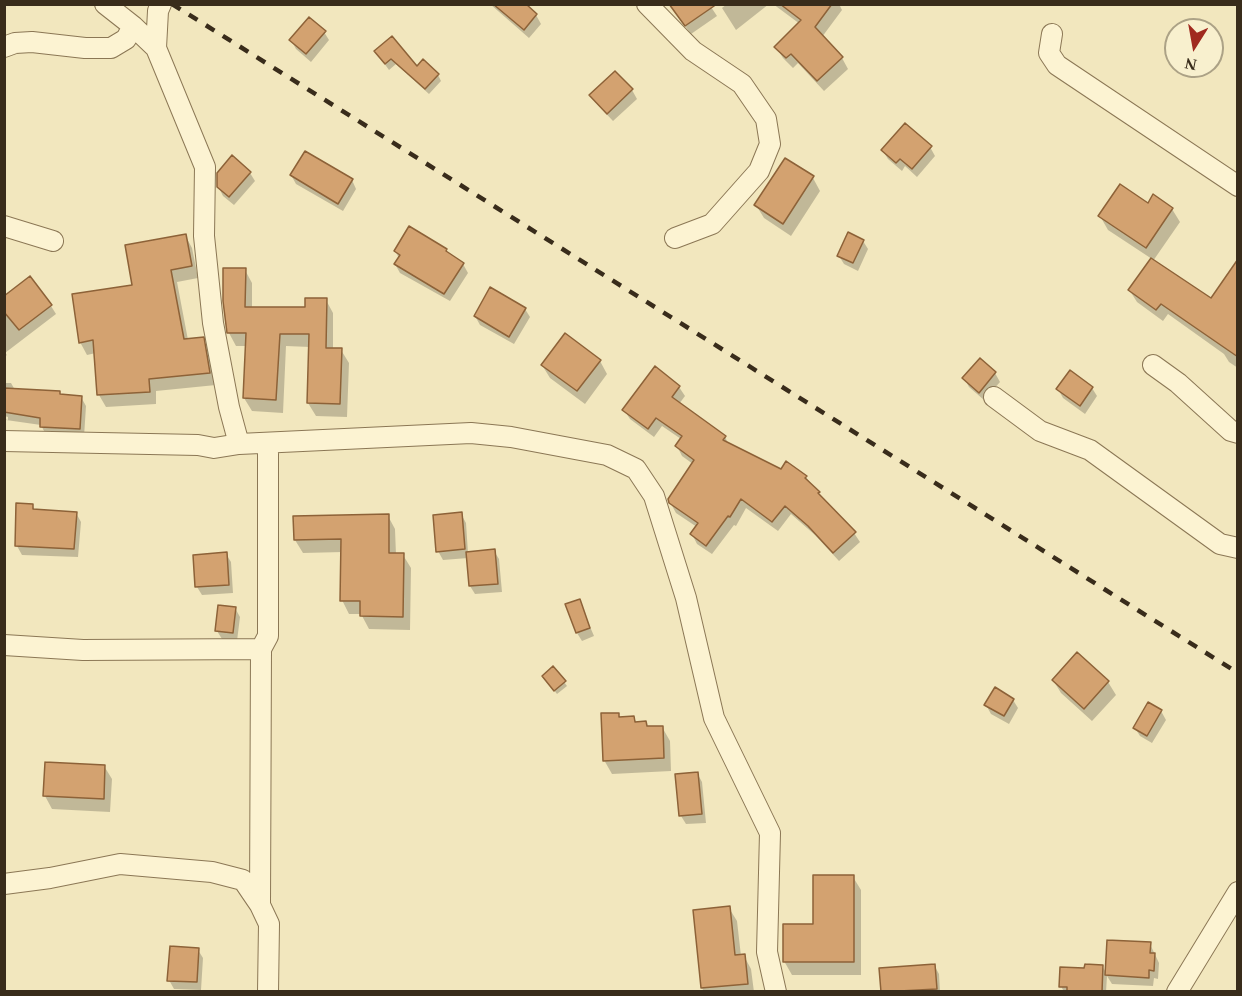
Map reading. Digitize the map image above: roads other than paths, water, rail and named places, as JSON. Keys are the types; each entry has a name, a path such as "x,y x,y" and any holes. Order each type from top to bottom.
{"street":[{"path":"105,4 156,48 205,167 204,236 213,323 229,407 239,444"},
{"path":"156,48 158,11 161,4"},
{"path":"647,4 693,51 742,84 766,118 770,144 759,171 712,224 675,238"},
{"path":"4,47 15,43 32,42 85,48 111,48 126,39 133,26"},
{"path":"1052,34 1049,53 1058,65 1238,186"},
{"path":"4,226 53,242"},
{"path":"1153,365 1178,383 1231,431 1238,433"},
{"path":"994,397 1040,431 1090,450 1221,544 1238,548"},
{"path":"4,441 198,445 214,448 239,444 471,433 512,437 607,456 636,469 654,496 686,598 714,718 770,833 767,952 776,992"},
{"path":"260,905 261,649 268,636 268,444"},
{"path":"4,645 83,650 261,649"},
{"path":"4,884 50,878 120,864 212,872 243,880 260,905 269,924 268,992"},
{"path":"1177,992 1238,892"}],"railway":[{"path":"172,4 1238,673"}]}
